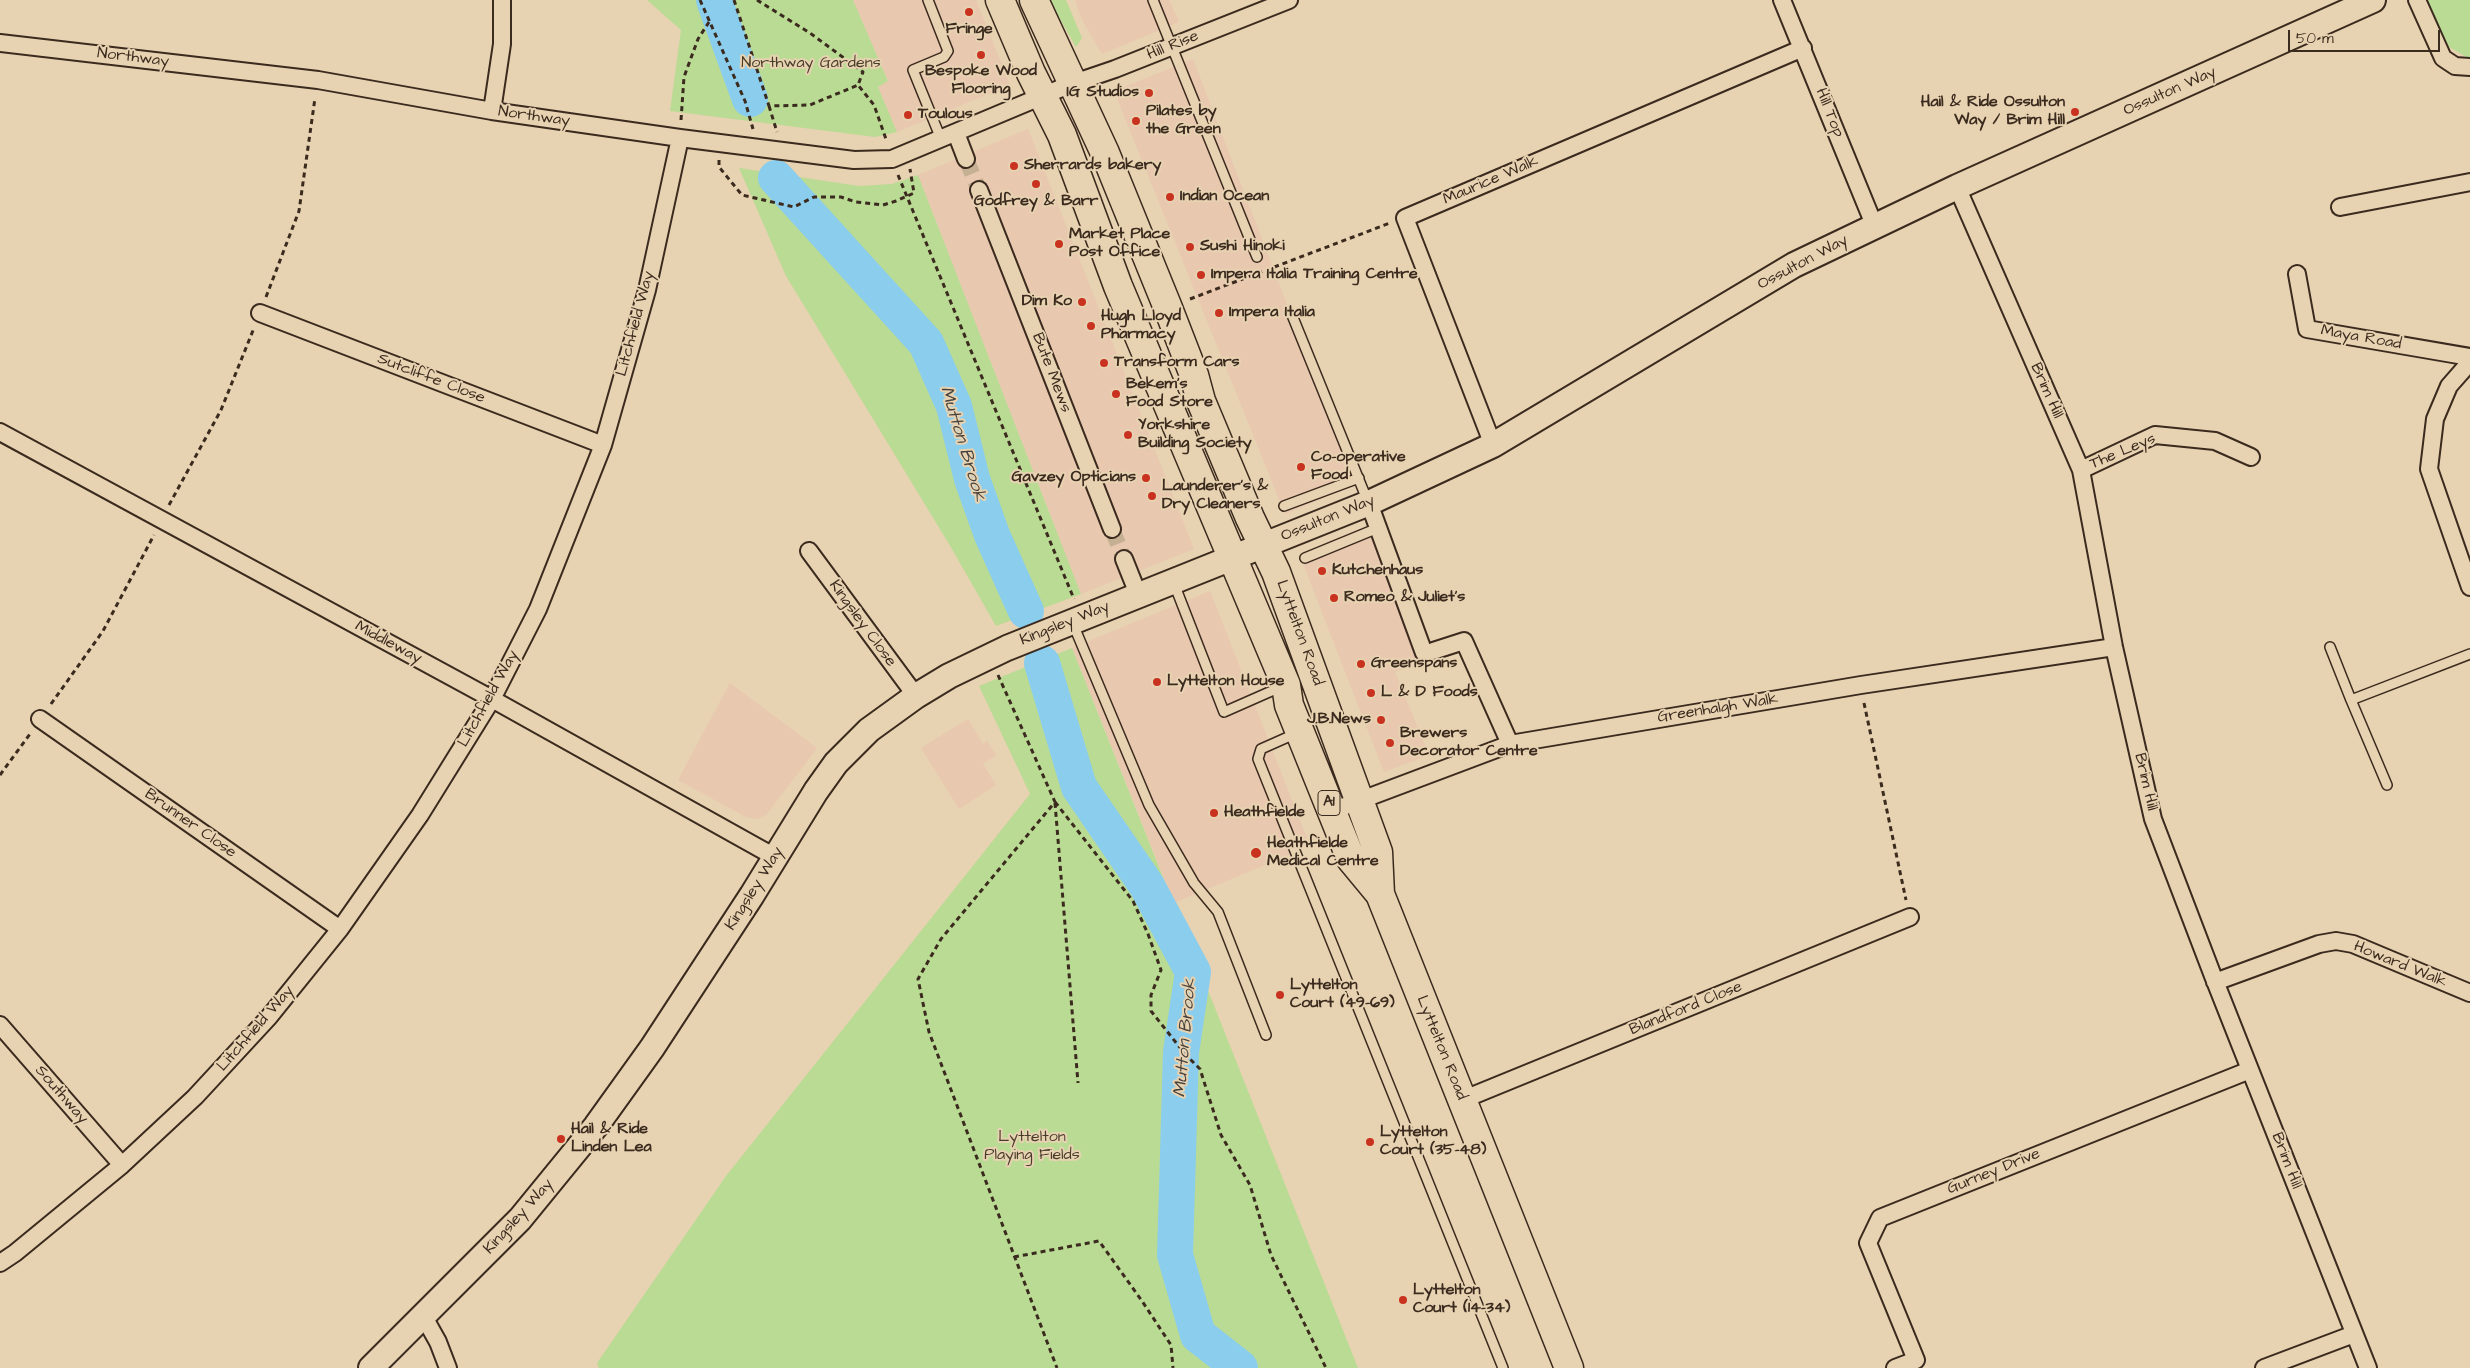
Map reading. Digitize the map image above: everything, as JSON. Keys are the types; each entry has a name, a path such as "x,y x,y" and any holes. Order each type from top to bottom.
{"highway":[{"name":"A1","path":"1000,0 1031,73 1084,105 1194,375 1247,551"},
{"name":"A1","path":"1034,0 1057,90 1062,135 1118,286 1247,551"},
{"name":"Lyttelton Road","path":"1247,551 1286,685 1289,705 1351,860 1380,894 1569,1368"},
{"name":"Lyttelton Road","path":"1247,551 1276,572 1378,852 1380,894"}],"street":[{"path":"492,111 502,44 502,0"},
{"name":"Hill Top","path":"1782,0 1874,227"},
{"name":"Ossulton Way","path":"1247,551 1369,503 1493,445 1794,265 1957,187 2373,0"},
{"path":"2417,0 2443,58 2455,66 2470,67"},
{"name":"Hill Rise","path":"1057,90 1115,69 1285,1"},
{"name":"Northway","path":"0,43 318,80 492,111 680,138 854,160 892,159 1057,90"},
{"name":"Maurice Walk","path":"1405,218 1803,48"},
{"path":"949,136 966,159"},
{"name":"Litchfield Way","path":"0,1263 122,1165 195,1097 256,1032 340,929 420,815 492,699 538,609 603,446 647,290 680,138"},
{"path":"2340,207 2470,182"},
{"name":"Brim Hill","path":"1957,187 2081,470 2114,647 2153,819 2368,1368"},
{"name":"Bute Mews","path":"979,190 1112,529"},
{"path":"1405,218 1493,445"},
{"name":"Maya Road","path":"2297,274 2307,329 2470,357"},
{"name":"Sutcliffe Close","path":"260,313 603,446"},
{"path":"2470,362 2449,386 2436,419 2429,469 2470,587"},
{"name":"Middleway","path":"0,432 492,699 775,857"},
{"name":"The Leys","path":"2081,470 2155,436 2216,441 2251,457"},
{"path":"1369,503 1429,652 1464,640 1510,744"},
{"name":"Kingsley Way","path":"371,1368 520,1219 596,1126 652,1048 816,790 836,763 869,730 916,696 1073,610 1138,594 1247,551"},
{"name":"Kingsley Close","path":"809,552 916,696"},
{"path":"1124,559 1138,594"},
{"name":"Greenhalgh Walk","path":"1332,811 1510,744 1861,685 2114,647"},
{"name":"Brunner Close","path":"40,719 340,929"},
{"name":"Blandford Close","path":"1462,1100 1910,917"},
{"name":"Howard Walk","path":"2216,982 2319,944 2336,942 2354,944 2470,993"},
{"name":"Southway","path":"0,1025 122,1165"},
{"name":"Gurney Drive","path":"1895,1368 1918,1364 1868,1243 1880,1218 2250,1070"},
{"path":"424,1317 438,1342 448,1368"},
{"path":"2264,1368 2354,1334"}],"lane":[{"path":"928,0 948,51 944,56 913,70 949,136"},
{"path":"1153,0 1257,257"},
{"path":"1292,315 1369,503"},
{"path":"1284,506 1359,478"},
{"path":"1305,558 1378,528"},
{"path":"1173,581 1224,712 1286,685"},
{"path":"1073,610 1149,805 1194,883 1218,912 1266,1035"},
{"path":"2330,646 2387,786"},
{"path":"2351,700 2470,654"},
{"path":"1300,731 1261,749 1258,759 1503,1368"}],"path":[{"path":"700,0 745,101 758,147"},
{"path":"734,0 774,120"},
{"path":"757,0 810,33 863,72 858,85 810,104 769,106"},
{"path":"680,138 684,77 698,39 710,22"},
{"path":"0,776 102,631 221,410 299,211 318,80"},
{"path":"858,85 874,105 887,142"},
{"path":"718,142 719,166 742,195 794,207 814,197 841,197 856,202 883,205 908,197 914,193 910,169"},
{"path":"896,170 1073,610"},
{"path":"1168,308 1405,218"},
{"path":"990,656 1055,802 1133,901 1161,970 1151,995 1151,1011 1185,1054 1200,1069 1221,1135 1250,1185 1271,1255 1326,1368"},
{"path":"1861,685 1910,917"},
{"path":"1055,802 1078,1083"},
{"path":"1055,802 941,939 918,979 929,1032 1057,1368"},
{"path":"1014,1257 1099,1241 1171,1345 1173,1368"}],"shaded area":[{"path":"853,0 976,0 1010,85 897,132 878,87 888,80"},
{"path":"1075,0 1169,0 1179,22 1102,54 1082,20"},
{"path":"1193,59 1356,484 1285,514 1114,91"},
{"path":"1028,129 1194,549 1081,594 918,175"},
{"path":"1373,528 1424,663 1395,672 1429,755 1384,772 1300,556"},
{"path":"1210,591 1310,846 1174,903 1072,648"},
{"path":"730,683 817,748 767,814 758,819 746,817 678,780"},
{"path":"968,719 983,744 987,741 996,755 983,764 996,785 959,809 921,748"}],"green space":[{"name":"Northway Gardens","path":"647,0 853,0 888,81 878,87 897,132 875,137 670,111 681,30"},
{"path":"1049,0 1066,0 1082,38 1076,47"},
{"path":"2426,0 2470,0 2470,59 2449,47"},
{"path":"739,168 859,186 892,184 918,175 1081,594 996,626 949,544 786,276"},
{"name":"Lyttelton Playing Fields","path":"1072,648 1358,1368 599,1368 597,1363 726,1176 1030,794 979,686"}],"waterway":[{"name":"Mutton Brook","path":"714,0 750,99"},
{"name":"Mutton Brook","path":"776,178 926,343 954,406 972,479 992,535 1026,611"},
{"name":"Mutton Brook","path":"1042,663 1079,787 1147,886 1193,972 1181,1052 1175,1255 1198,1335 1240,1368"}],"tunnel":[{"path":"966,159 979,190"},
{"path":"1112,529 1124,559"}],"place":[{"name":"Fringe","path":"969,12"},
{"name":"Bespoke Wood Flooring","path":"981,55"},
{"name":"IG Studios","path":"1149,93"},
{"name":"Hail & Ride Ossulton Way / Brim Hill","path":"2075,112"},
{"name":"Toulous","path":"908,115"},
{"name":"Pilates by the Green","path":"1136,121"},
{"name":"Sherrards bakery","path":"1014,166"},
{"name":"Godfrey & Barr","path":"1036,184"},
{"name":"Indian Ocean","path":"1170,197"},
{"name":"Market Place Post Office","path":"1059,244"},
{"name":"Sushi Hinoki","path":"1190,247"},
{"name":"Impera Italia Training Centre","path":"1201,275"},
{"name":"Dim Ko","path":"1082,302"},
{"name":"Impera Italia","path":"1219,313"},
{"name":"Hugh Lloyd Pharmacy","path":"1091,326"},
{"name":"Transform Cars","path":"1104,363"},
{"name":"Bekem's Food Store","path":"1116,394"},
{"name":"Yorkshire Building Society","path":"1128,435"},
{"name":"Co-operative Food","path":"1301,467"},
{"name":"Gavzey Opticians","path":"1146,478"},
{"name":"Launderer's & Dry Cleaners","path":"1152,496"},
{"name":"Kutchenhaus","path":"1322,571"},
{"name":"Romeo & Juliet's","path":"1334,598"},
{"name":"Greenspans","path":"1361,664"},
{"name":"Lyttelton House","path":"1157,682"},
{"name":"L & D Foods","path":"1371,693"},
{"name":"J.B.News","path":"1381,720"},
{"name":"Brewers Decorator Centre","path":"1390,743"},
{"name":"Heathfielde","path":"1214,813"},
{"name":"Heathfielde Medical Centre","path":"1256,853"},
{"name":"Lyttelton Court (49-69)","path":"1280,995"},
{"name":"Hail & Ride Linden Lea","path":"561,1139"},
{"name":"Lyttelton Court (35-48)","path":"1370,1142"},
{"name":"Lyttelton Court (14-34)","path":"1403,1300"}]}
